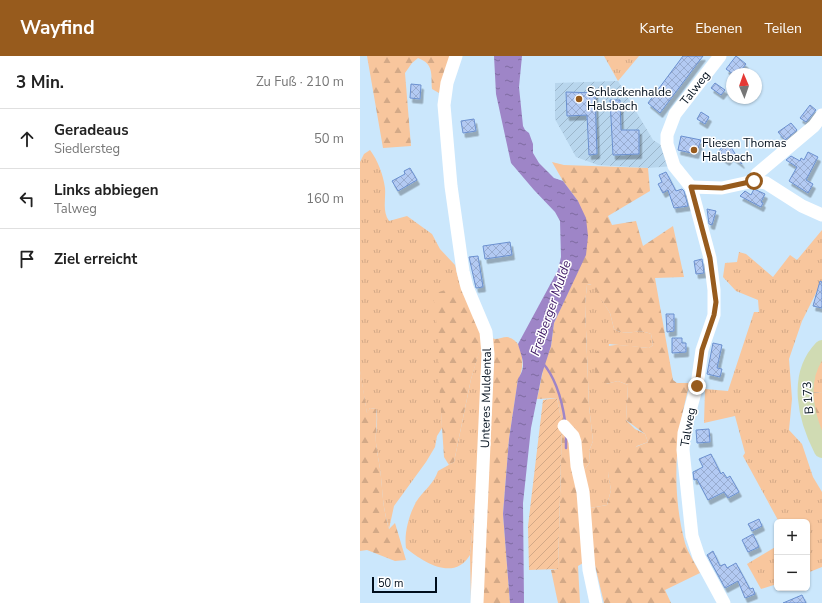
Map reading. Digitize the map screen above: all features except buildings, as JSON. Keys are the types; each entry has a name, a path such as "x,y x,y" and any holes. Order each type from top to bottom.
{"main road":[{"name":"B 173","path":"822,348 808,370 805,383 808,415 814,434 822,450"}],"street":[{"name":"Unteres Muldental","path":"456,56 447,83 444,105 451,186 463,270 467,287 486,332 488,354 477,603"},
{"name":"Talweg","path":"720,56 675,114 667,135 667,144 674,166 691,187 710,258 716,302 714,315 702,350 697,386 684,433 684,470 692,536 699,557 724,603"},
{"path":"754,181 757,174 814,126 822,115"},
{"path":"691,187 722,188 754,181 766,183 802,206 822,215"},
{"path":"566,428 573,436 577,466 584,492 589,570 596,603"}],"shaded area":[{"path":"618,81 653,140 669,150 674,166 648,168 598,165 576,157 555,119 555,83"}],"green space":[{"path":"367,56 452,56 439,93 432,89 431,70 427,63 423,60 418,58 412,63 405,73 411,146 383,148"},
{"path":"604,56 639,56 618,81"},
{"path":"370,150 378,163 383,178 385,188 385,209 389,221 407,216 432,234 440,249 455,265 460,285 439,344 442,428 437,436 435,447 426,462 394,506 389,529 384,509 381,473 376,443 377,413 376,409 370,408 367,414 360,371 360,162 364,154"},
{"path":"552,162 564,165 648,168 650,191 608,216 612,225 636,221 643,246 673,226 684,277 655,278 673,380 677,383 690,383 678,442 676,483 685,543 700,573 665,590 671,603 604,603 593,557 578,566 580,603 558,603 551,570 558,569 562,424 557,398 537,399 545,361 551,346 554,323 571,286 578,201 563,181","holes":["591,284 610,313 614,329 627,333 646,332 651,334 653,345 649,348 613,345 600,349 594,354 595,375 598,381 606,384 618,381 628,385 626,420 645,434 648,442 621,453 613,460 608,473 611,490 607,505 590,508 582,473 590,462 589,451 593,441 589,406 585,304 587,285"]},
{"path":"822,230 822,281 802,321 789,359 792,399 789,430 802,444 813,477 822,492 822,567 810,572 810,519 777,519 743,456 745,453 735,416 704,423 705,389 728,391 754,312 759,312 758,300 736,291 723,277 725,263 737,262 739,252 746,254 773,277 790,255 797,260"},
{"path":"592,284 610,313 614,329 627,333 646,332 651,334 653,345 649,348 609,344 606,384 618,381 628,385 626,420 635,429 645,434 648,442 637,446 608,473 611,490 607,505 590,508 582,473 590,462 589,451 593,441 589,406 585,304 587,285"},
{"path":"460,285 483,335 495,339 507,337 513,339 517,343 522,355 522,369 518,380 509,439 503,514 510,603 471,603 470,555 487,378 483,340 471,379 454,462 449,465 444,457 439,382 439,344 433,294"},
{"path":"483,338 487,378 470,555 463,563 456,567 438,567 421,559 406,548 406,530 409,518 416,502 434,480 438,471 454,462 471,379"},
{"path":"822,359 822,393 812,392 816,369"},
{"path":"360,369 367,413 370,408 376,409 376,443 387,522 389,529 395,523 406,560 395,561 367,550 360,551"},
{"path":"812,392 822,393 822,432 817,422"},
{"path":"557,398 562,424 558,569 529,570 528,526 543,400"},
{"path":"774,548 774,585 761,589 747,564"}],"water":[{"name":"Freiberger Mulde","path":"494,56 522,56 519,87 523,126 529,133 533,144 533,153 539,163 554,178 563,181 578,201 586,218 588,236 586,255 554,323 551,346 542,374 531,428 523,503 524,603 510,603 503,514 509,439 518,379 523,366 518,344 558,270 561,257 560,221 555,212 511,163 496,94"}],"waterway":[{"name":"Freiberger Mulde","path":"542,362 555,382 565,421"},
{"path":"566,436 566,448"}],"place":[{"name":"Schlackenhalde Halsbach","path":"579,99"},
{"name":"Fliesen Thomas Halsbach","path":"694,150"}],"route":[{"path":"697,386 702,350 711,326 716,302 710,258 691,187 722,188 754,181"}]}
